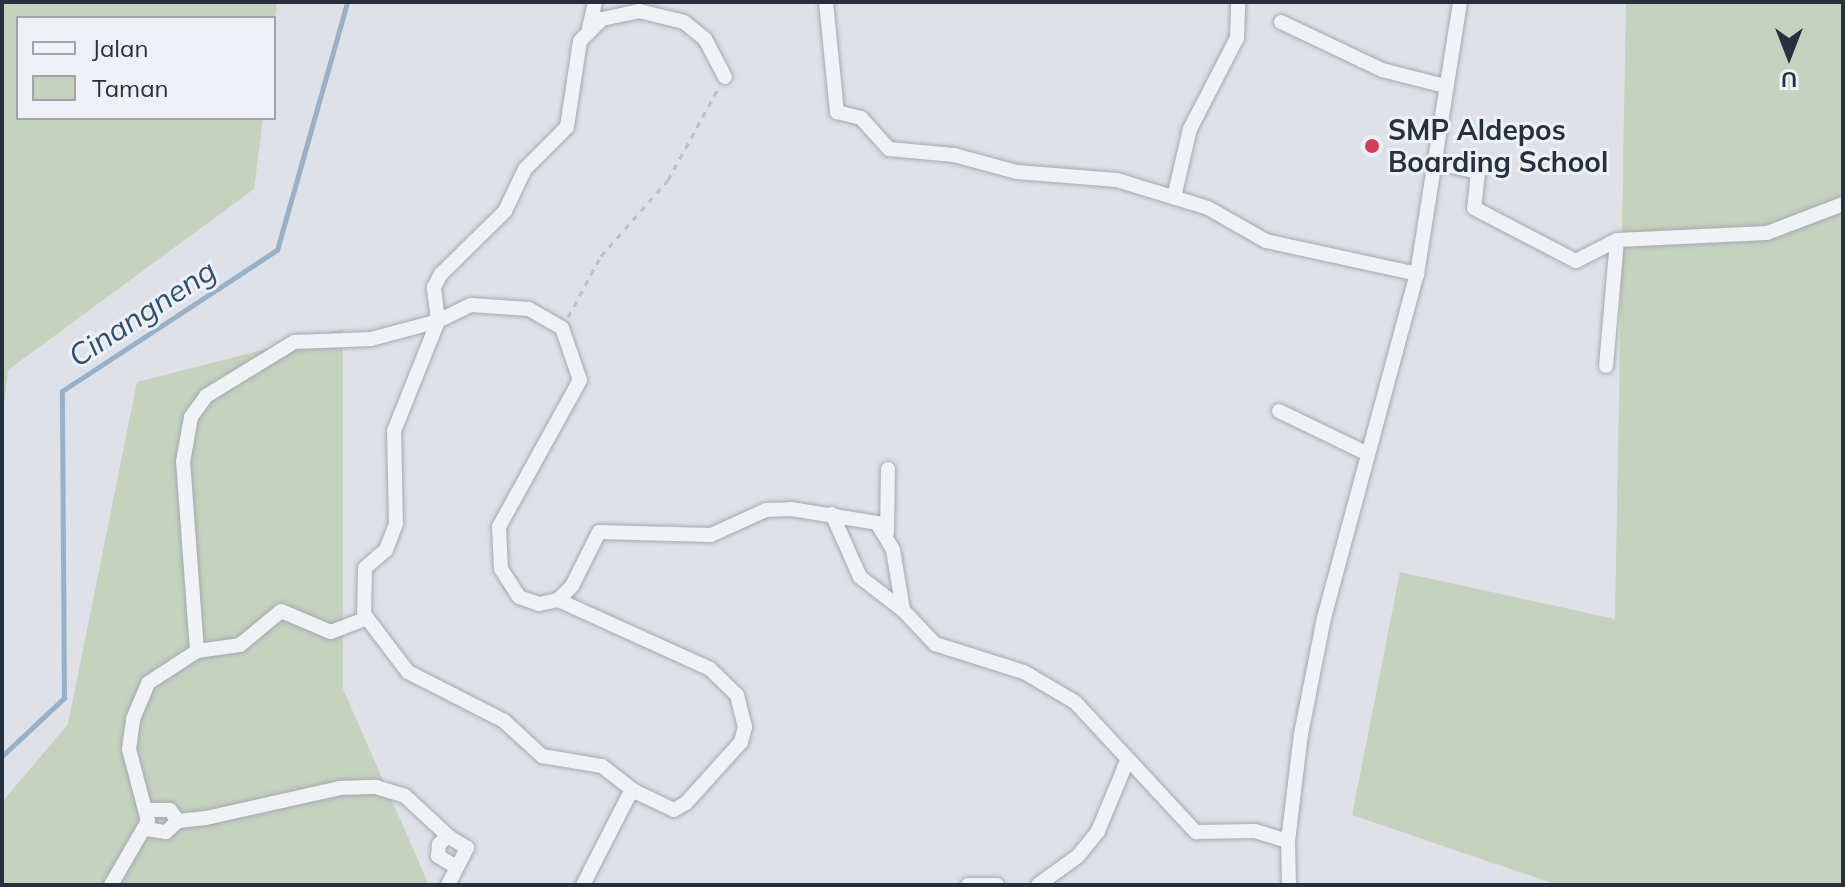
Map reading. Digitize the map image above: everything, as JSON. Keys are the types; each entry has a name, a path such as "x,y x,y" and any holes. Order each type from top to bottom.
{"street":[{"path":"558,600 710,669 737,695 745,727 741,742 686,803 674,810 634,791 602,766 542,756 504,721 408,672 364,617 365,568 386,550 396,524 394,431 438,321 434,287 441,274 505,211 525,169 567,127 577,50 589,29 595,2"},
{"path":"826,2 837,112 861,118 889,149 954,155 1017,172 1117,180 1174,197 1266,241 1417,274"},
{"path":"1174,197 1190,129 1237,38 1238,2"},
{"path":"1289,885 1288,841 1324,618 1366,453 1417,274 1457,2"},
{"path":"589,29 623,13 669,15 696,30 725,77"},
{"path":"1281,22 1382,70 1445,86"},
{"path":"1433,162 1478,172 1474,208 1570,260 1583,260 1617,240 1767,233 1843,204"},
{"path":"1606,366 1617,240"},
{"path":"197,651 183,462 191,417 206,396 294,342 371,339 438,321 471,305 498,302 529,309 562,328 580,380 498,534 509,588 539,604 558,600 572,586 599,532 711,535 766,510 832,514 877,523 887,533"},
{"path":"1279,411 1366,453"},
{"path":"888,469 887,533 903,610"},
{"path":"832,514 860,577 903,610 935,644 1024,672 1075,702 1196,832 1255,831 1288,841"},
{"path":"111,885 146,829 149,810 129,749 133,719 148,683 197,651 240,645 281,611 331,632 364,617"},
{"path":"1038,885 1078,856 1098,831 1128,759"},
{"path":"146,829 166,832 178,821 340,788 376,787 405,796 448,836 467,848 453,865 448,885"},
{"path":"583,885 607,830 634,791"},
{"path":"149,810 170,810 178,821"},
{"path":"448,836 437,850 442,861 453,865"},
{"path":"968,885 997,885"}],"path":[{"path":"562,328 601,256 668,180 725,77"}],"green space":[{"path":"2,2 277,2 275,16 16,16 16,120 263,120 254,189 8,370 2,422"},
{"path":"1626,2 1843,2 1843,885 1558,885 1352,815 1400,572 1615,619"},
{"path":"343,329 343,689 429,885 2,885 2,802 68,724 137,382"}],"waterway":[{"name":"Cinangneng","path":"2,756 64,698 62,391 277,250 347,2"}],"place":[{"name":"SMP Aldepos Boarding School","path":"1372,146"}]}
